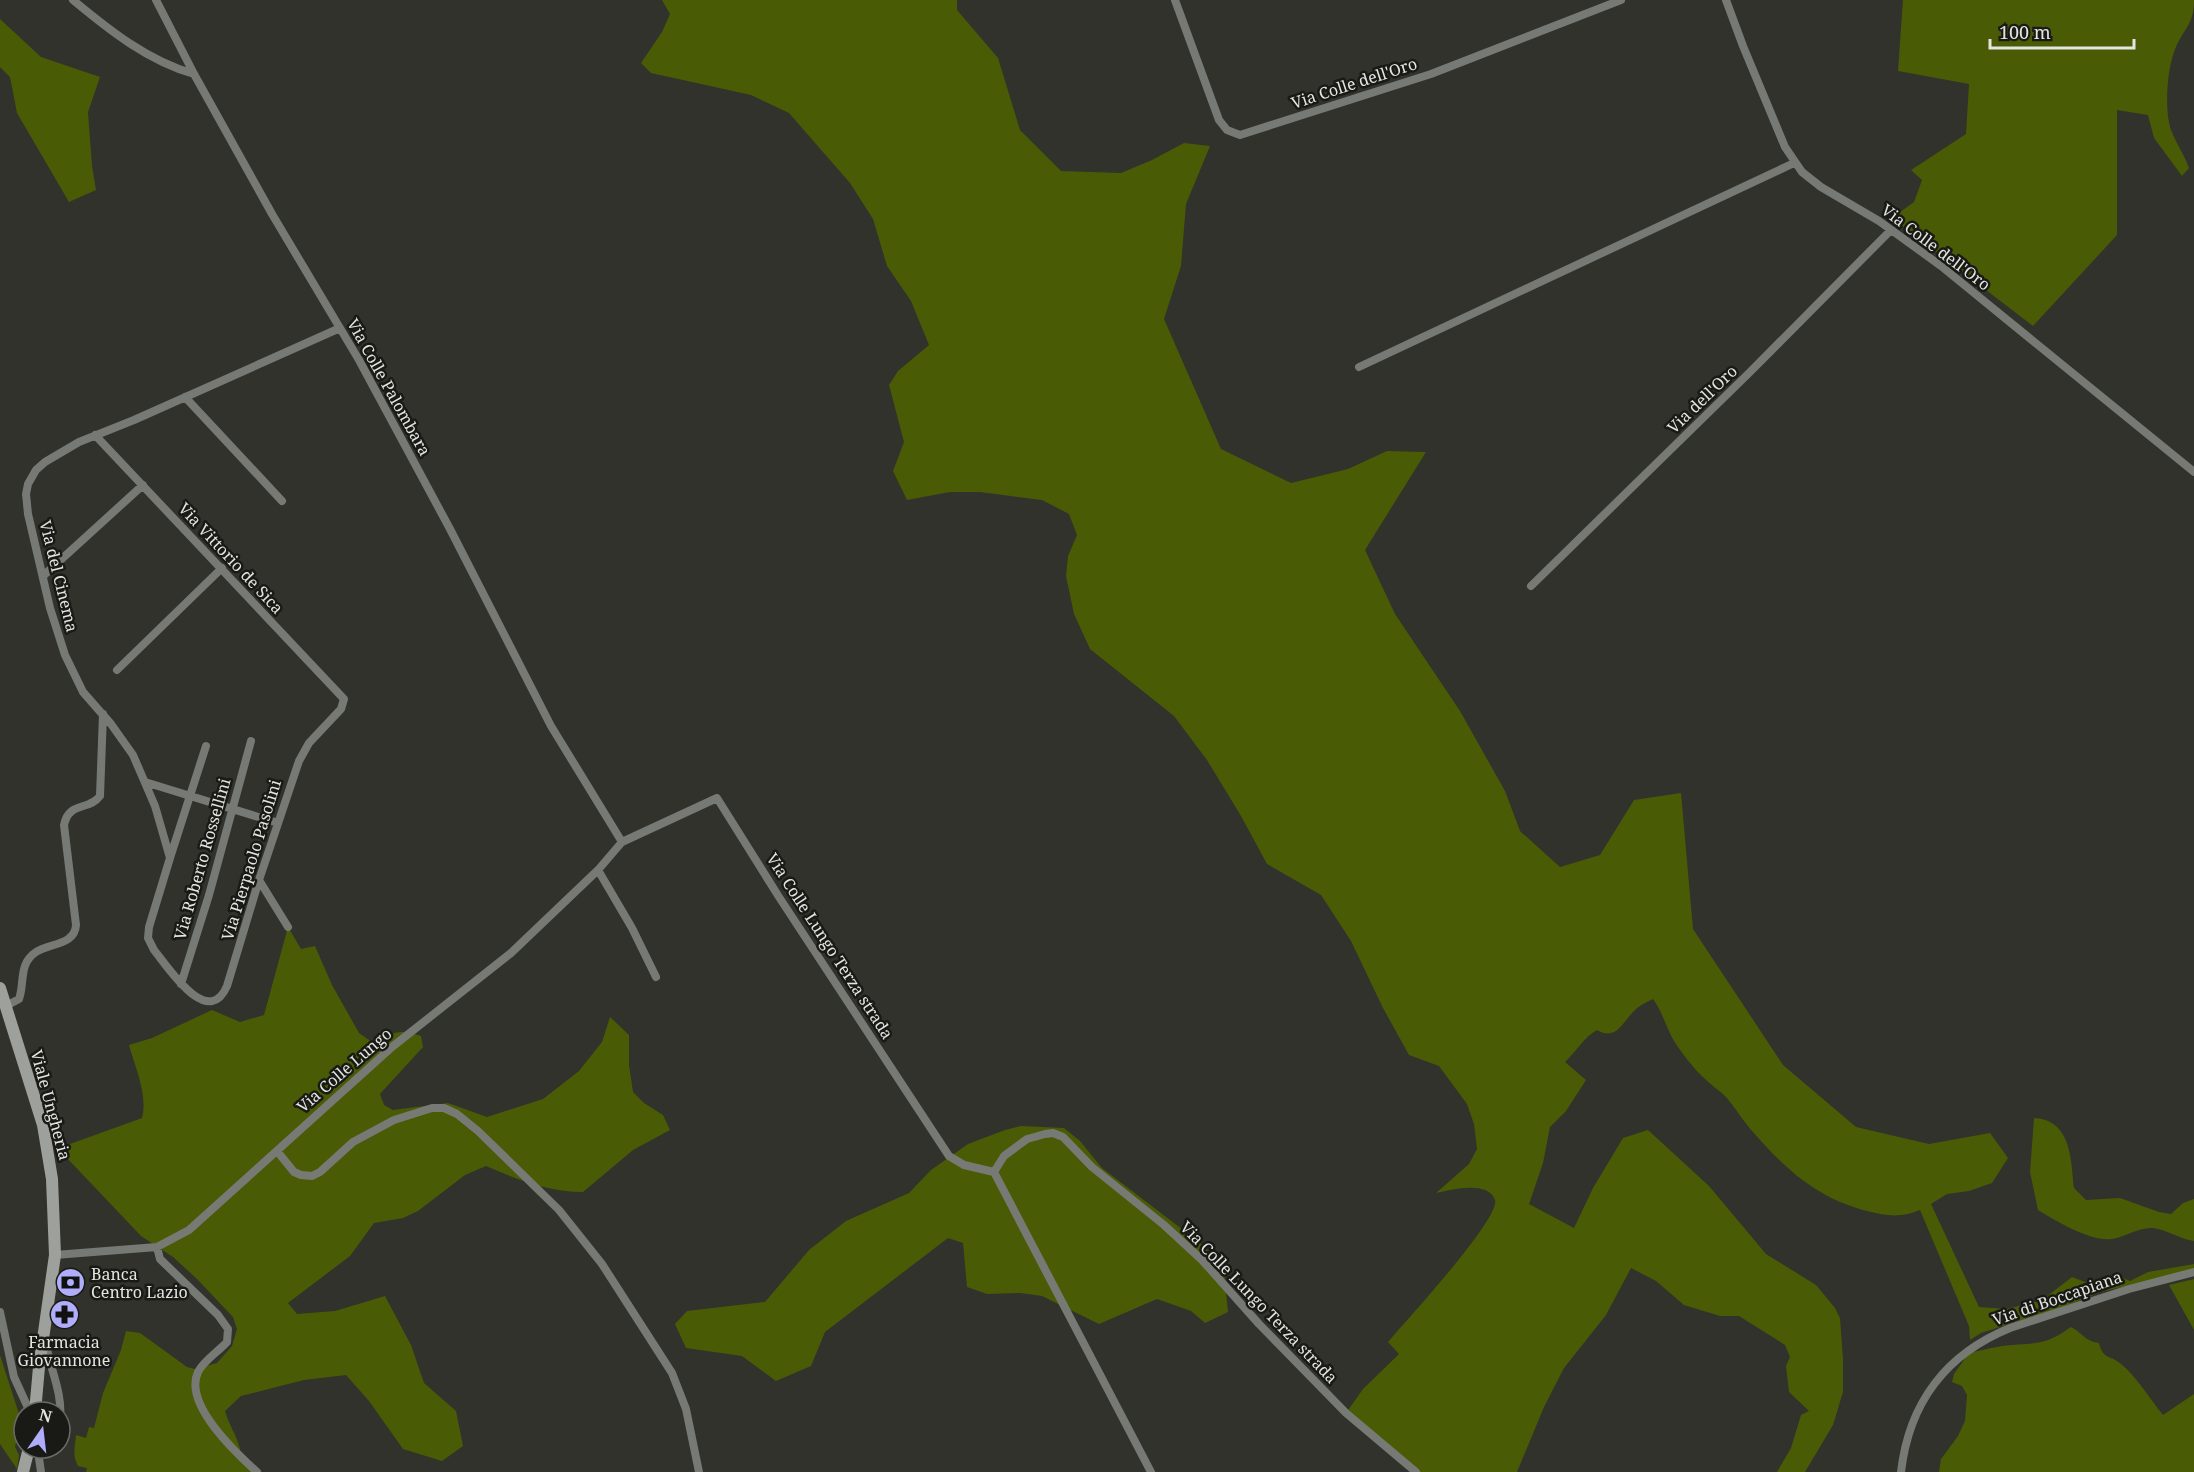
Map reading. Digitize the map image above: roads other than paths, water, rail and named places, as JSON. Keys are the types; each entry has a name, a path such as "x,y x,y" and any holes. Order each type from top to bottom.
{"main road":[{"name":"Viale Ungheria","path":"0,988 27,1070 49,1154 52,1179 55,1255 45,1326 44,1366 37,1400"}],"street":[{"path":"73,0 141,50 172,67 194,74"},
{"name":"Via Colle Palombara","path":"156,0 194,74 272,214 340,328 450,530 551,726 622,842"},
{"name":"Via Colle dell'Oro","path":"1175,0 1219,120 1227,130 1240,135 1431,74 1621,0"},
{"name":"Via Colle dell'Oro","path":"1726,0 1747,56 1785,147 1794,163 1812,180 1891,230 1941,266 2194,472"},
{"path":"1359,367 1794,163"},
{"name":"Via dell'Oro","path":"1531,586 1750,372 1891,230"},
{"name":"Via del Cinema","path":"170,858 155,806 127,745 82,692 71,671 57,633 27,508 28,484 36,470 70,446 340,328"},
{"path":"185,397 282,501"},
{"name":"Via Vittorio de Sica","path":"95,435 222,568 261,614 340,694 344,701"},
{"path":"43,576 143,485"},
{"path":"117,670 222,568"},
{"name":"Via Pierpaolo Pasolini","path":"181,984 201,999 213,1000 222,995 227,986 296,768 303,752 341,709 344,701"},
{"path":"6,1006 19,999 22,973 29,958 37,951 70,938 75,930 64,825 71,811 93,802 100,796 103,714"},
{"name":"Via Roberto Rossellini","path":"181,984 251,741"},
{"path":"181,984 154,950 148,938 150,923 206,746"},
{"path":"145,782 278,823"},
{"name":"Via Colle Lungo Terza strada","path":"622,842 717,798 779,897 950,1156 964,1165 994,1172 1004,1156 1027,1139 1053,1133 1063,1137 1092,1167 1164,1225 1202,1260 1259,1324 1346,1413 1416,1472"},
{"name":"Via Colle Lungo","path":"55,1255 157,1247 189,1230 392,1047 511,953 598,870 622,842"},
{"path":"598,870 632,928 656,977"},
{"path":"259,880 288,927"},
{"path":"277,1151 294,1172 312,1176 320,1172 353,1142 394,1120 432,1108 444,1108 457,1114 478,1131 560,1210 602,1264 672,1373 686,1409 699,1472"},
{"path":"994,1172 1151,1472"},
{"path":"157,1247 160,1259 211,1308 228,1329 227,1342 198,1371 196,1391 205,1414 216,1429 256,1472"},
{"name":"Via di Boccapiana","path":"1900,1472 1906,1441 1923,1400 1936,1381 1968,1349 2010,1328 2129,1289 2194,1272"},
{"path":"0,1312 14,1377 23,1400"},
{"path":"44,1366 58,1393 59,1400"}],"place":[{"name":"Banca Centro Lazio","path":"70,1283"},
{"name":"Farmacia Giovannone","path":"64,1314"}]}
